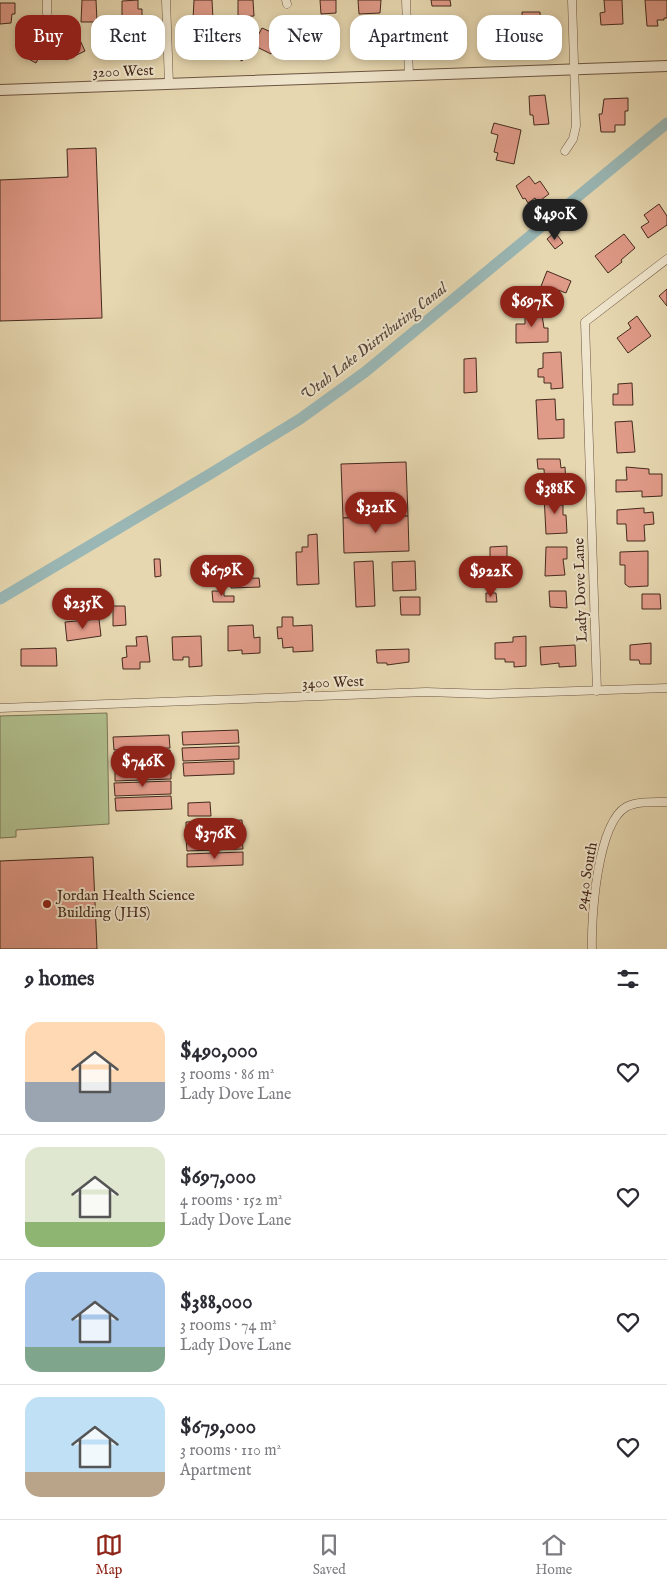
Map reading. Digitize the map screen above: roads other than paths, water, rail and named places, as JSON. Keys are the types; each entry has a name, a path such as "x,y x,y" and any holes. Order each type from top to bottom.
{"street":[{"path":"47,0 47,13"},
{"path":"166,0 169,84"},
{"path":"406,0 409,75"},
{"path":"565,151 573,139 576,126 572,0"},
{"name":"3200 West","path":"0,90 667,66"},
{"name":"Lady Dove Lane","path":"597,691 585,322 667,259"},
{"name":"3400 West","path":"0,708 426,692 488,694 667,688"},
{"name":"9440 South","path":"592,949 593,908 598,873 610,827 620,811 626,807 639,803 667,802"}],"waterway":[{"name":"Utah Lake Distributing Canal","path":"0,599 300,419 365,372 667,123"}],"place":[{"name":"Jordan Health Science Building (JHS)","path":"47,904"}]}
